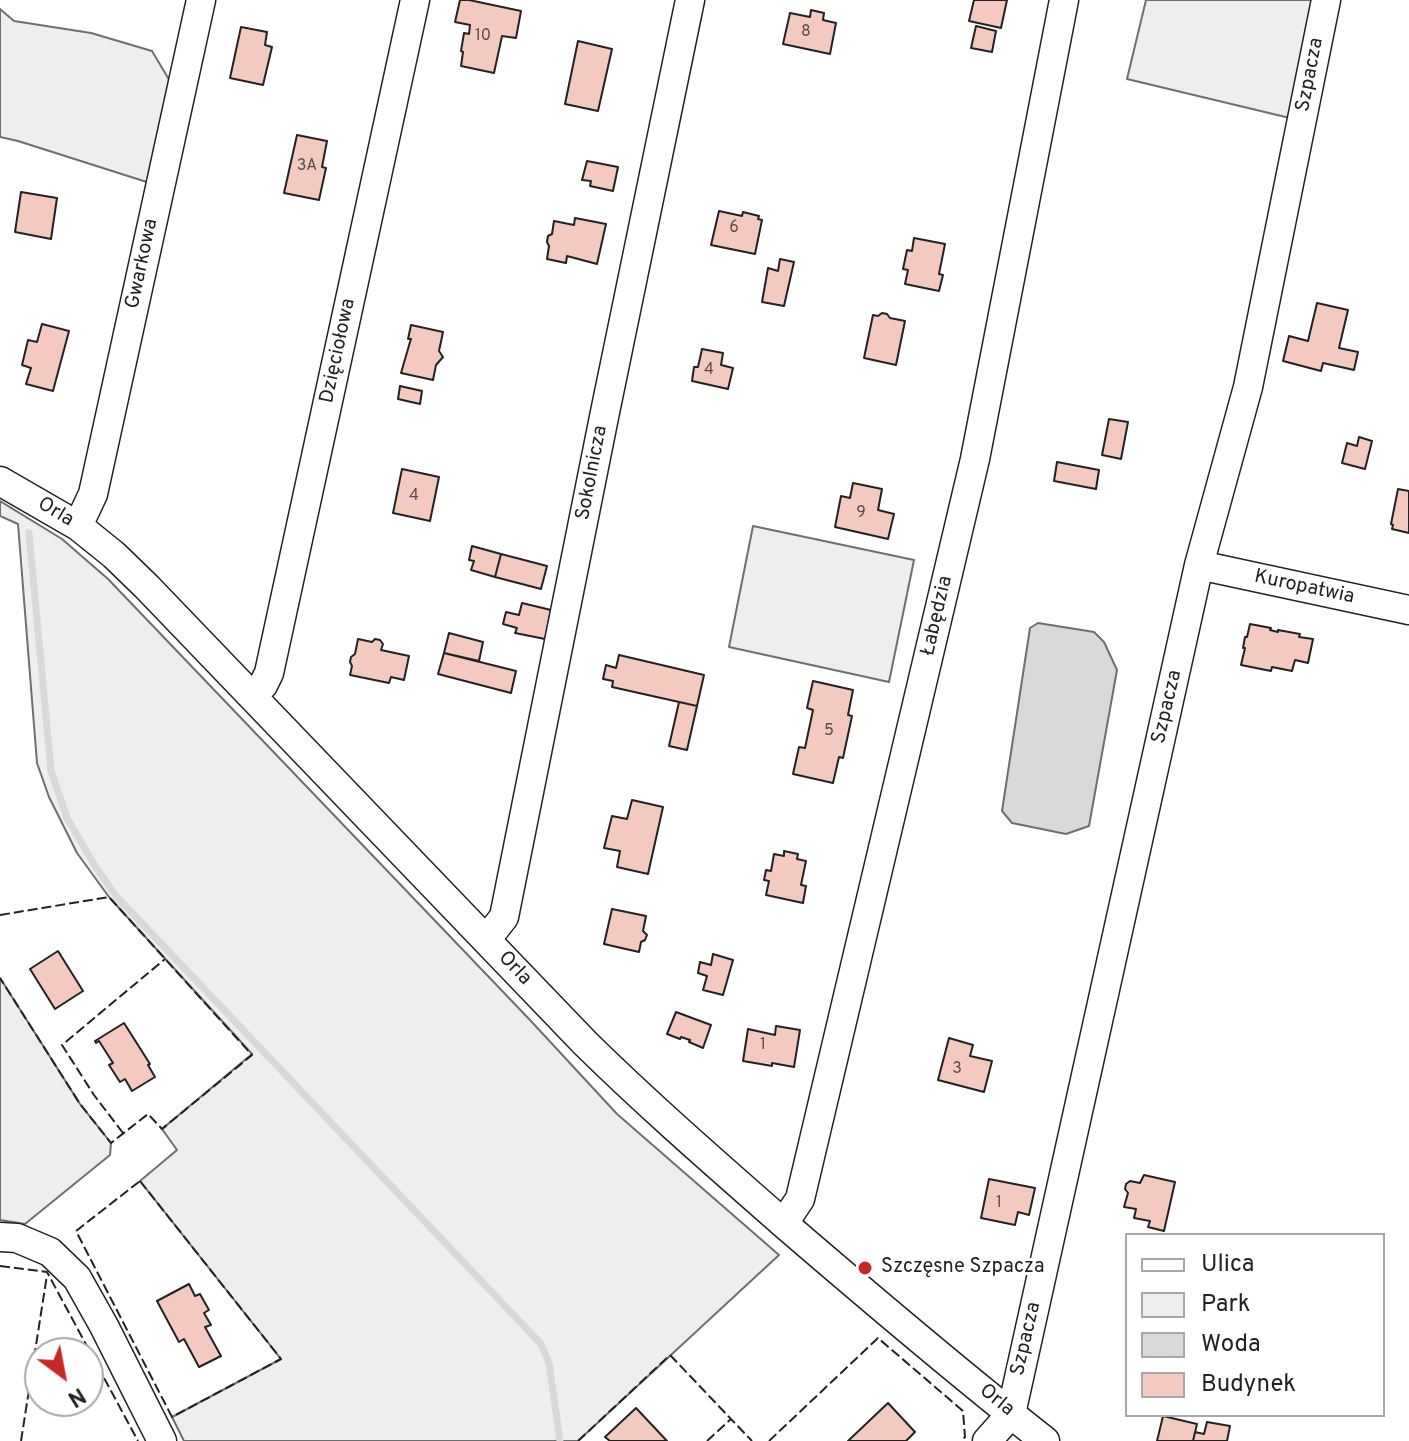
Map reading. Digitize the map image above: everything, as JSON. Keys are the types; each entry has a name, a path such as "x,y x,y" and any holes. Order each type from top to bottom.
{"street":[{"name":"Gwarkowa","path":"78,526 93,494 201,0"},
{"name":"Dzięciołowa","path":"252,696 269,673 415,0"},
{"name":"Sokolnicza","path":"486,940 504,917 690,0"},
{"name":"Łabędzia","path":"784,1223 800,1199 975,459 1064,0"},
{"name":"Szpacza","path":"1011,1414 1199,565 1248,387 1326,0"},
{"name":"Orla","path":"0,481 78,526 114,555 638,1095 851,1282 1045,1441"},
{"name":"Kuropatwia","path":"1199,565 1409,610"},
{"path":"0,1237 17,1238 50,1252 77,1278 162,1441"},
{"path":"987,1441 1011,1414"}],"green space":[{"path":"1146,0 1315,0 1294,119 1127,79"},
{"path":"0,9 14,21 91,33 152,51 177,93 153,184 0,137"},
{"path":"0,501 62,539 108,579 617,1114 779,1255 578,1441 184,1441 172,1417 281,1359 140,1181 177,1150 162,1129 252,1054 109,897 77,853 49,797 37,763 18,524 0,516"},
{"path":"753,526 914,560 889,682 729,647"},
{"path":"0,978 80,1104 111,1143 110,1155 25,1224 0,1220"}],"water":[{"path":"1038,623 1094,632 1104,642 1117,670 1089,826 1066,834 1012,823 1002,811 1030,628"}],"building":[{"path":"460,0 521,11 516,38 502,36 494,73 461,66 464,33 469,34 470,25 455,22"},
{"path":"974,0 1007,0 1001,28 969,21"},
{"path":"811,10 824,13 823,20 836,23 830,54 783,44 790,13 810,17"},
{"path":"976,26 996,31 992,52 971,48"},
{"path":"241,27 267,32 265,45 272,47 263,85 230,78"},
{"path":"578,41 612,49 598,111 565,104"},
{"path":"297,135 327,141 322,167 326,168 319,200 284,193"},
{"path":"587,161 618,167 613,191 590,186 591,181 582,180"},
{"path":"21,192 57,198 51,239 15,232"},
{"path":"719,211 759,216 758,219 762,220 755,254 711,245"},
{"path":"575,218 606,224 597,264 567,256 566,263 547,259 548,236 552,234 554,221 574,225"},
{"path":"914,238 945,244 939,291 905,284 908,270 903,269 907,250 912,251"},
{"path":"780,259 794,262 784,306 762,302 768,268 778,271"},
{"path":"1317,303 1348,310 1339,348 1358,352 1354,370 1323,363 1321,371 1283,361 1289,336 1308,341"},
{"path":"882,313 905,321 896,365 864,358 873,315"},
{"path":"42,324 69,331 53,391 26,384 31,368 22,365 28,340 37,342"},
{"path":"411,325 443,332 439,351 443,357 436,365 433,380 401,373 411,339 408,339"},
{"path":"702,349 723,353 721,365 733,368 728,389 692,381"},
{"path":"400,386 422,391 420,404 398,399"},
{"path":"1109,419 1128,422 1121,459 1102,455"},
{"path":"1359,437 1372,441 1365,469 1342,463 1347,443 1357,446"},
{"path":"1057,462 1099,470 1096,489 1054,481"},
{"path":"402,469 439,477 430,521 393,513"},
{"path":"853,483 882,489 878,510 894,514 888,539 835,527 841,496 850,498"},
{"path":"1398,489 1409,491 1409,533 1392,529"},
{"path":"472,546 501,554 495,577 471,570 474,561 469,560"},
{"path":"501,554 547,566 541,589 495,577"},
{"path":"522,603 551,610 545,639 515,633 517,628 503,624 506,612 519,615"},
{"path":"1250,624 1313,639 1308,663 1295,660 1292,671 1272,667 1271,671 1241,665"},
{"path":"449,633 483,642 479,661 444,653"},
{"path":"358,639 380,640 383,644 381,650 409,656 404,680 391,677 389,683 350,675 351,657 355,654"},
{"path":"444,653 516,671 511,693 438,674"},
{"path":"619,655 704,675 697,706 612,687 613,681 603,679 606,665 616,668"},
{"path":"813,681 853,690 848,715 852,716 843,758 839,757 833,783 793,774 799,747 805,748 813,710 807,708"},
{"path":"679,702 697,706 687,750 669,746"},
{"path":"632,800 663,807 648,874 617,867 620,851 604,848 612,816 627,819"},
{"path":"784,851 798,854 797,859 806,861 801,885 806,886 803,903 766,895 769,881 764,880 766,870 771,871 774,854 784,856"},
{"path":"612,909 646,916 643,931 647,935 641,942 639,952 604,944"},
{"path":"58,951 83,991 55,1009 30,969"},
{"path":"713,954 733,960 723,995 703,990 707,976 698,973 700,962 711,965"},
{"path":"676,1012 711,1025 703,1048 690,1040 667,1034"},
{"path":"124,1023 155,1077 132,1091 125,1079 120,1082 109,1065 113,1063 99,1041 95,1041"},
{"path":"776,1026 800,1030 794,1067 743,1061 748,1029 775,1035"},
{"path":"949,1038 973,1045 970,1056 992,1061 984,1092 938,1080"},
{"path":"1144,1175 1175,1182 1164,1231 1148,1227 1150,1221 1134,1218 1136,1209 1124,1207 1128,1193 1126,1184 1130,1181 1140,1183"},
{"path":"989,1179 1035,1188 1029,1215 1018,1212 1015,1225 981,1218"},
{"path":"189,1284 195,1296 200,1294 209,1310 204,1313 211,1325 205,1327 221,1356 199,1367 184,1339 179,1342 157,1301"},
{"path":"888,1403 915,1432 906,1441 848,1441"},
{"path":"636,1408 667,1441 610,1441 605,1437"},
{"path":"1163,1417 1197,1424 1193,1441 1157,1441"},
{"path":"1207,1422 1230,1426 1227,1441 1193,1441 1195,1432 1204,1434"}],"waterway":[{"path":"29,533 51,771 67,818 95,866 116,896 541,1344 549,1363 560,1441"}],"fence":[{"path":"0,915 109,897 252,1055 162,1129 148,1114 111,1143 80,1104 0,978"},
{"path":"123,1133 62,1045 165,959"},
{"path":"140,1181 281,1359 172,1417 76,1231 140,1181"},
{"path":"0,1266 47,1272 138,1441"},
{"path":"21,1441 47,1275"},
{"path":"769,1441 878,1338 963,1411 965,1437 961,1441"},
{"path":"578,1441 670,1355 752,1441"},
{"path":"707,1441 731,1419"}],"place":[{"name":"Szczęsne Szpacza","path":"865,1268"}]}
